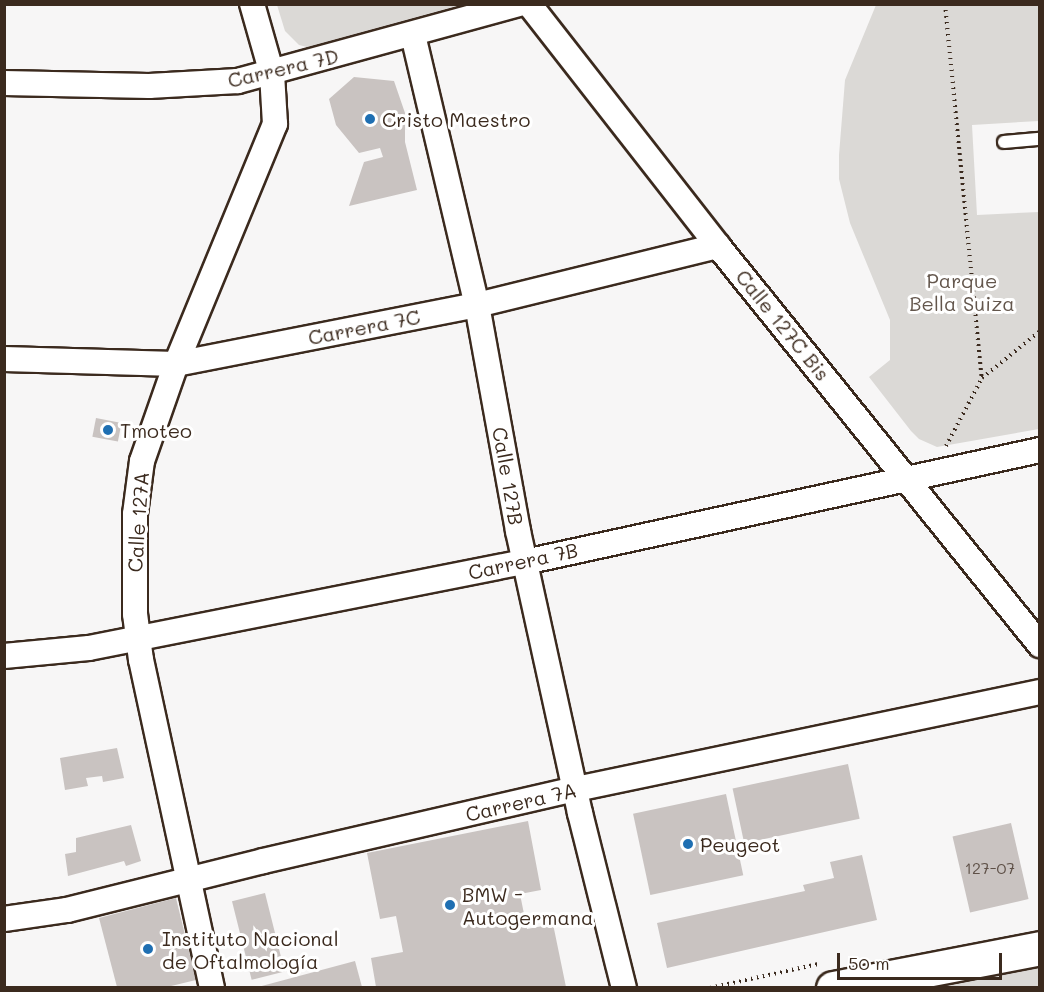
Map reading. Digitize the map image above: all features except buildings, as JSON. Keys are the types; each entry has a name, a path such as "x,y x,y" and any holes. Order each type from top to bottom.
{"main road":[{"path":"833,987 1040,948"}],"street":[{"name":"Calle 127A","path":"212,987 137,637 135,514 142,461 176,364 275,124 272,74 252,4"},
{"name":"Carrera 7D","path":"4,83 149,86 238,81 272,74 519,4"},
{"name":"Calle 127C Bis","path":"529,4 718,246 1040,645"},
{"name":"Calle 127B","path":"413,35 477,305 525,562 576,789 624,987"},
{"name":"Carrera 7C","path":"4,359 176,364 477,305 718,246"},
{"name":"Carrera 7B","path":"4,656 60,652 525,562 1040,450"},
{"name":"Carrera 7A","path":"4,919 67,910 576,789 1040,692"}],"lane":[{"path":"1004,142 1040,139"}],"path":[{"path":"945,4 982,378"},
{"path":"946,446 982,378 1040,331"}],"green space":[{"path":"277,4 460,5 307,47 299,45 285,31"},
{"name":"Parque Bella Suiza","path":"876,5 1039,5 1039,121 972,125 977,215 1039,212 1039,429 937,447 919,439 911,431 869,377 890,360 890,320 850,223 839,179 839,155 845,80"},
{"path":"1039,968 1039,987 935,987"}],"place":[{"name":"Cristo Maestro","path":"370,119"},
{"name":"Tmoteo","path":"108,430"},
{"name":"Peugeot","path":"688,844"},
{"name":"BMW - Autogermana","path":"450,905"},
{"name":"Instituto Nacional de Oftalmología","path":"148,949"}]}
